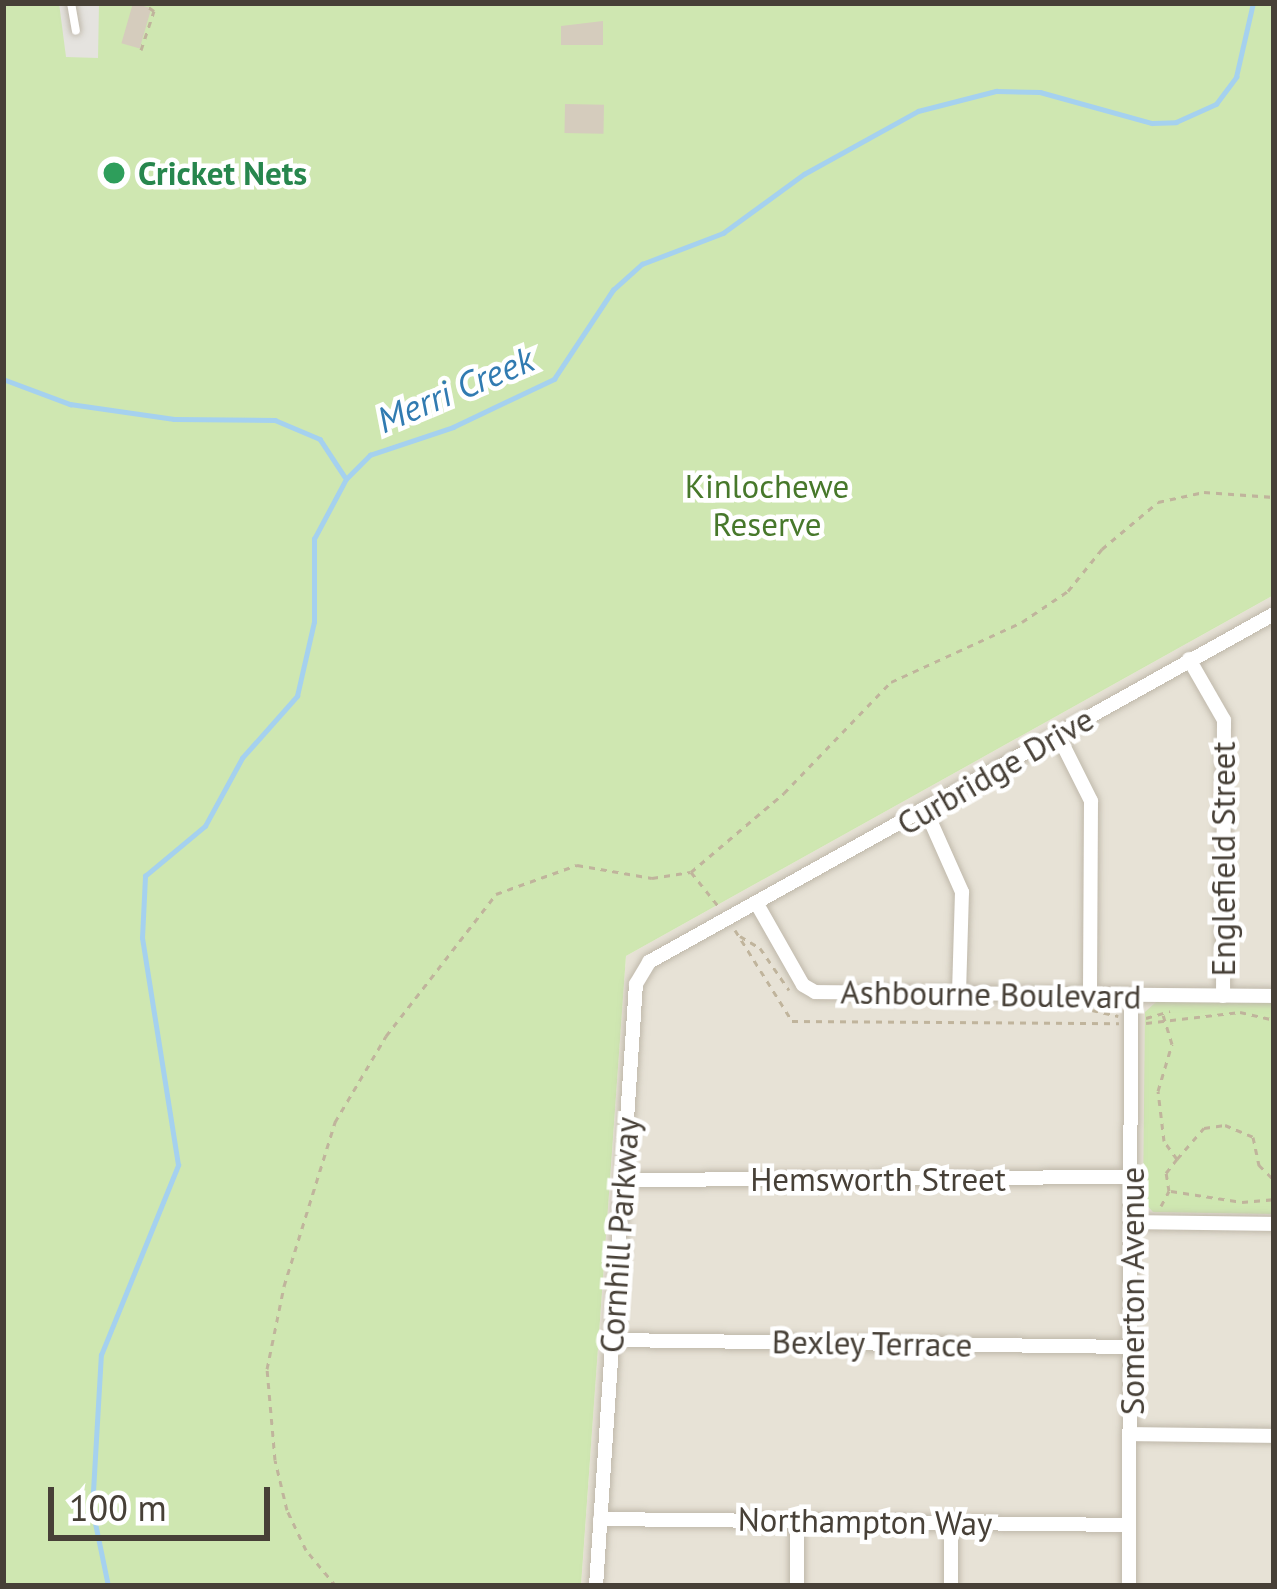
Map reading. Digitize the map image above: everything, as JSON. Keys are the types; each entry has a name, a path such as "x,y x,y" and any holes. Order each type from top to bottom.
{"street":[{"name":"Curbridge Drive","path":"720,923 1274,614"},
{"name":"Englefield Street","path":"1189,658 1224,720 1223,996"},
{"path":"1058,735 1091,801 1090,995"},
{"path":"926,811 962,892 959,996"},
{"name":"Ashbourne Boulevard","path":"757,904 803,985 815,992 1274,997"},
{"name":"Cornhill Parkway","path":"596,1586 636,985 649,962 720,923"},
{"name":"Somerton Avenue","path":"1129,1586 1131,995"},
{"name":"Hemsworth Street","path":"623,1180 1133,1178"},
{"path":"1133,1222 1274,1223"},
{"name":"Bexley Terrace","path":"612,1340 1131,1346"},
{"path":"1130,1434 1274,1436"},
{"name":"Northampton Way","path":"600,1519 1129,1525"},
{"path":"797,1521 797,1586"},
{"path":"951,1522 951,1586"}],"lane":[{"path":"71,3 76,31"}],"path":[{"path":"141,50 154,11 143,3"},
{"path":"336,1586 306,1550 287,1510 269,1421 268,1369 284,1286 334,1122 386,1036 496,894 577,865 652,878 691,872 784,793 891,682 1022,622 1068,591 1102,549 1158,502 1204,492 1274,497"},
{"path":"691,872 720,923"},
{"path":"739,935 791,1021 1131,1024 1240,1012 1274,1020"},
{"path":"1131,995 1162,1013 1168,1022 1172,1044 1158,1090 1164,1141 1177,1159"},
{"path":"1161,1222 1162,1202 1169,1192 1166,1173 1204,1128 1225,1125 1253,1137 1259,1165 1274,1180"},
{"path":"1169,1192 1186,1190 1242,1202 1274,1199"}],"shaded area":[{"path":"59,3 99,3 98,58 66,57"},
{"path":"1274,595 1274,1586 581,1586 626,956"}],"green space":[{"name":"Kinlochewe Reserve","path":"3,3 1274,3 1274,595 626,956 581,1586 3,1586"},
{"path":"1156,1002 1274,1003 1274,1214 1153,1212 1143,1201 1145,1012"}],"building":[{"path":"133,3 151,8 140,49 121,43"},
{"path":"603,21 603,45 561,45 561,26"},
{"path":"565,104 604,105 603,134 564,133"}],"waterway":[{"name":"Merri Creek","path":"108,1586 92,1509 101,1355 178,1165 142,938 145,876 205,826 242,758 297,696 314,622 314,539 346,479 370,455 453,427 554,379 613,290 642,264 723,233 804,174 918,111 996,91 1040,92 1152,123 1176,122 1216,104 1236,77 1253,3"},
{"path":"3,379 70,404 174,419 275,420 320,439 345,477"}],"place":[{"name":"Cricket Nets","path":"114,173"}]}
